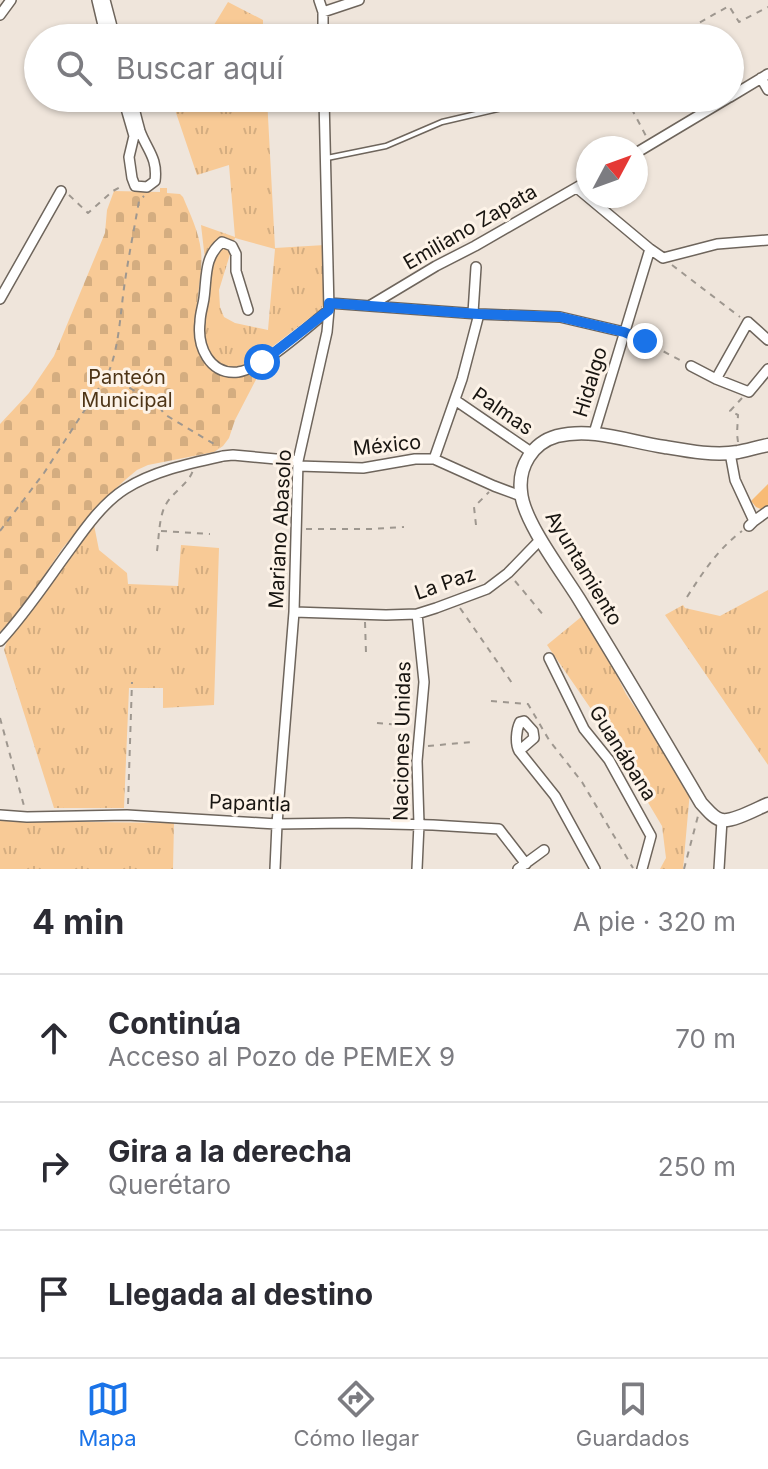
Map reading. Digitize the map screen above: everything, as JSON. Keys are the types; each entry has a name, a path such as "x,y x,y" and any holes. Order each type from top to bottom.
{"street":[{"path":"1,12 11,0"},
{"path":"97,0 103,24"},
{"path":"105,0 111,24"},
{"path":"319,0 323,24"},
{"path":"323,12 359,0"},
{"path":"744,88 765,76 768,90"},
{"path":"128,112 137,135 152,151 155,181 147,187 135,186 132,178 129,157 137,135 134,112"},
{"name":"Mariano Abasolo","path":"275,869 294,612 298,463 327,332 329,306 324,112"},
{"path":"648,147 705,112"},
{"name":"Emiliano Zapata","path":"371,305 576,189"},
{"path":"0,299 61,191"},
{"path":"601,208 663,258 717,244 768,240"},
{"path":"248,310 236,271 236,254 232,246 222,242 213,249 208,261 199,324 202,350 211,364 224,371 250,369 262,362 329,306 371,305 560,317 624,332 645,341"},
{"name":"Hidalgo","path":"594,433 650,249"},
{"path":"434,459 455,400 476,314 476,267"},
{"path":"716,379 748,322 768,340"},
{"path":"691,366 749,392 768,369"},
{"name":"Palmas","path":"455,400 531,452"},
{"path":"521,496 522,470 531,452 556,437 594,433 665,447 733,452 768,445"},
{"path":"733,452 735,480 751,524 768,511"},
{"name":"México","path":"0,641 87,527 124,489 157,474 202,460 228,455 363,468 434,459 521,496"},
{"name":"Ayuntamiento","path":"521,496 528,517 701,803 712,815 722,820"},
{"name":"La Paz","path":"294,612 417,614 487,589 508,573 541,539"},
{"name":"Naciones Unidas","path":"417,614 424,682 417,761 417,869"},
{"name":"Guanábana","path":"549,658 584,729 609,760 651,836 642,869"},
{"path":"519,751 555,796 595,869"},
{"path":"719,869 722,820 768,804"},
{"name":"Papantla","path":"0,815 127,815 277,824 419,824 499,829 522,866"},
{"path":"522,866 544,850"}],"lane":[{"path":"325,158 386,146 442,122 485,112"}],"path":[{"path":"697,24 729,6 739,22 768,7"},
{"path":"633,112 651,145"},
{"path":"61,191 72,196 88,213 123,185 135,186"},
{"path":"0,531 44,473 108,374 116,348 139,201 147,187"},
{"path":"663,258 748,322"},
{"path":"645,341 691,366"},
{"path":"108,374 228,455"},
{"path":"733,452 739,442 738,415 730,411 749,392"},
{"path":"157,551 164,508 202,460"},
{"path":"476,525 474,507 494,486"},
{"path":"687,597 710,562 729,541 751,524"},
{"path":"297,530 404,527"},
{"path":"160,531 210,534"},
{"path":"508,573 545,617"},
{"path":"455,601 512,683"},
{"path":"365,615 366,653"},
{"path":"127,815 132,682"},
{"path":"491,701 528,704 549,740 582,782 634,869"},
{"path":"0,718 27,817"},
{"path":"377,723 420,727"},
{"path":"419,746 472,742"},
{"path":"684,869 701,803"}],"green space":[{"path":"228,2 263,20 263,24 215,24"},
{"path":"176,112 268,112 275,248 325,245 326,299 321,309 254,361 236,367 224,367 213,362 201,335 206,268 201,225 235,237 229,165 197,175","holes":["235,238 275,249 268,330 235,323 224,317 220,307 219,290"]},
{"name":"Panteón Municipal","path":"160,188 167,188 167,193 183,197 198,237 201,264 195,328 201,356 217,371 230,376 262,368 223,446 214,452 148,465 125,480 98,505 62,549 22,608 0,632 0,424 29,393 54,356 105,233 107,210 114,191 160,192"},
{"path":"94,525 99,550 127,573 128,584 178,586 181,545 219,548 214,705 163,708 163,688 129,688 124,808 54,808 4,650 8,638"},
{"path":"768,590 768,765 665,615 683,605 720,616"},
{"path":"586,613 626,694 690,791 683,869 660,869 666,858 662,826 600,722 547,645"},
{"path":"0,821 174,823 173,869 0,869"}],"building":[{"path":"768,484 768,507 763,510 751,501"}],"route":[{"path":"262,362 329,310 329,303 560,317 624,332 645,341"}]}
